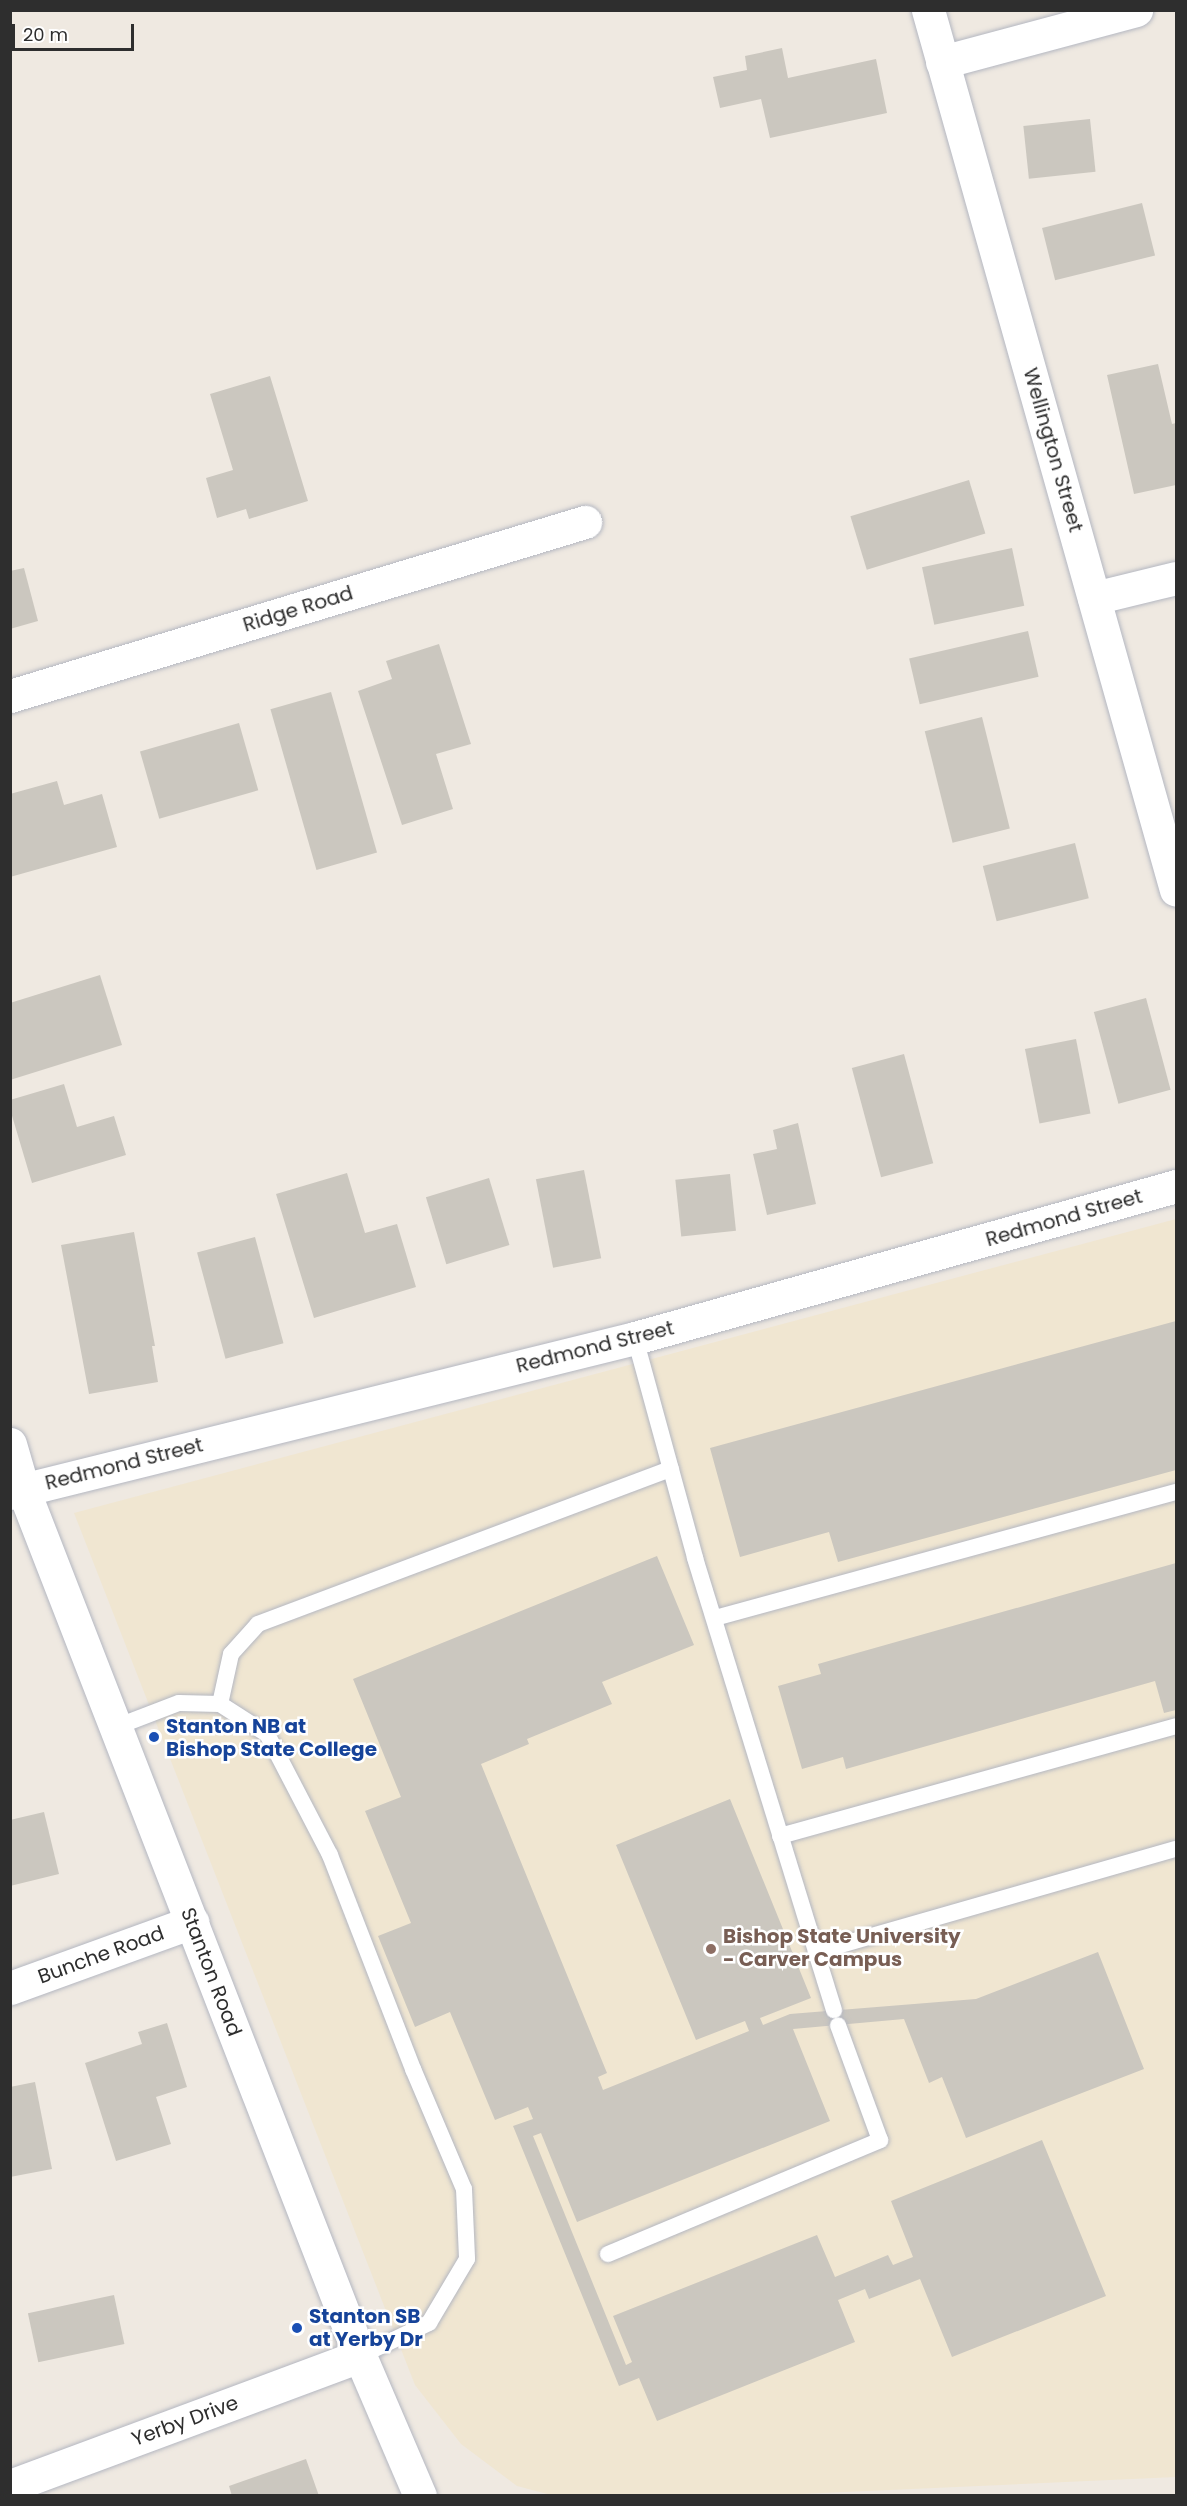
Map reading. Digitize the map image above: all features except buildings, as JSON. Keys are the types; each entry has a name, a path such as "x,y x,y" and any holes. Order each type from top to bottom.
{"street":[{"name":"Wellington Street","path":"928,10 1176,890"},
{"path":"942,62 1136,10"},
{"name":"Ridge Road","path":"10,696 585,522"},
{"path":"1094,598 1176,578"},
{"name":"Redmond Street","path":"17,1491 634,1338 1176,1186"},
{"name":"Stanton Road","path":"10,1444 17,1491 116,1727 360,2356 420,2496"},
{"name":"Bunche Road","path":"10,1988 192,1922"},
{"name":"Yerby Drive","path":"10,2486 360,2356"}],"lane":[{"path":"608,2254 880,2140 836,2018 780,1836 634,1338"},
{"path":"220,1704 231,1654 258,1624 671,1470"},
{"path":"715,1618 1176,1492"},
{"path":"116,1727 179,1703 220,1704 267,1734 330,1855 413,2069 464,2188 467,2259 429,2323 360,2356"},
{"path":"780,1836 1176,1726"},
{"path":"816,1952 1176,1849"}],"shaded area":[{"name":"Bishop State University - Carver Campus","path":"1176,1219 1176,2477 778,2495 555,2496 517,2486 461,2444 415,2385 74,1513"}],"place":[{"name":"Stanton NB at Bishop State College","path":"154,1737"},
{"name":"Bishop State University - Carver Campus","path":"711,1949"},
{"name":"Stanton SB at Yerby Dr","path":"297,2328"}]}
